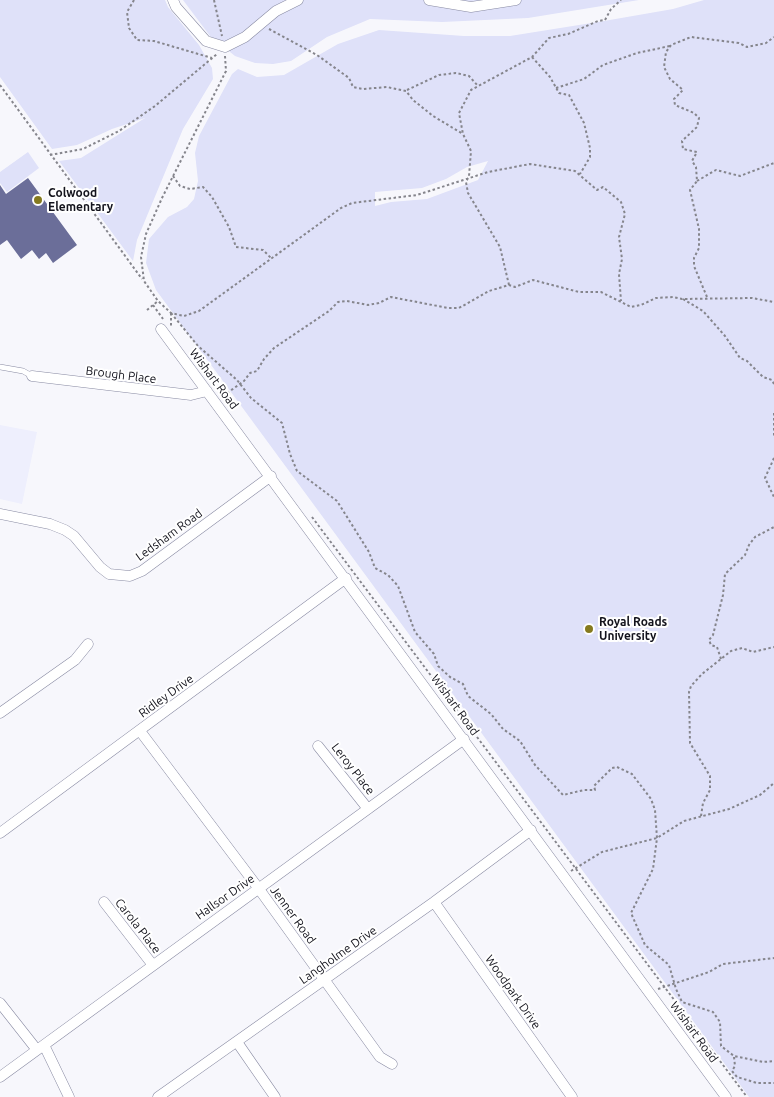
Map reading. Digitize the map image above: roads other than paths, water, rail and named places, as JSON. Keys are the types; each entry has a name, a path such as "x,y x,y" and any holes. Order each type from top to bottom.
{"street":[{"path":"173,0 176,8 206,41 225,47 245,38 276,11 298,0"},
{"path":"429,0 471,7 516,0"},
{"name":"Wishart Road","path":"166,329 207,391 564,874 726,1097"},
{"name":"Brough Place","path":"32,376 191,396 207,391"},
{"name":"Ledsham Road","path":"0,514 50,524 65,530 74,536 100,567 109,574 130,576 142,571 271,476"},
{"name":"Ridley Drive","path":"0,833 346,578"},
{"path":"0,713 75,660 88,644"},
{"name":"Jenner Road","path":"140,731 259,889 380,1058 392,1064"},
{"name":"Hallsor Drive","path":"0,1077 152,964 259,889 464,739"},
{"name":"Leroy Place","path":"318,746 368,808"},
{"name":"Langholme Drive","path":"158,1097 434,902 531,830"},
{"name":"Carola Place","path":"104,902 152,964"},
{"name":"Woodpark Drive","path":"434,902 572,1097"},
{"path":"0,1003 40,1048 68,1097"},
{"path":"237,1042 275,1097"}],"lane":[{"path":"0,367 23,371 32,376"}],"place":[{"name":"Colwood Elementary","path":"38,200"},
{"name":"Royal Roads University","path":"589,629"}]}
